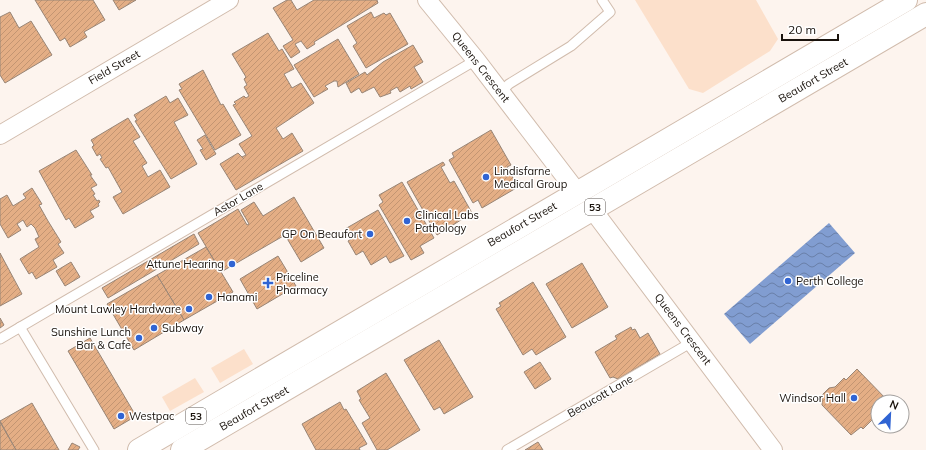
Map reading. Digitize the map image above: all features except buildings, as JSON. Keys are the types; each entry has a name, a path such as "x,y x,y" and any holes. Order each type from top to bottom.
{"main road":[{"name":"Beaufort Street","path":"139,450 906,0"},
{"name":"Beaufort Street","path":"182,450 926,14"}],"street":[{"name":"Field Street","path":"0,135 229,0"},
{"name":"Queens Crescent","path":"427,0 476,60 577,192"},
{"name":"Queens Crescent","path":"592,209 773,450"}],"lane":[{"path":"500,92 509,84 571,46 610,12 602,0"},
{"name":"Astor Lane","path":"0,339 476,60"},
{"path":"20,327 94,450"},
{"name":"Beaucott Lane","path":"508,450 692,342"}],"shaded area":[{"path":"635,0 756,0 778,39 770,51 703,93 689,89"},
{"path":"244,349 253,364 220,383 211,368"},
{"path":"195,378 204,392 170,411 162,397"}],"water":[{"path":"829,223 855,253 750,344 724,314"}],"place":[{"name":"Lindisfarne Medical Group","path":"486,177"},
{"name":"Clinical Labs Pathology","path":"407,221"},
{"name":"GP On Beaufort","path":"370,234"},
{"name":"Attune Hearing","path":"232,264"},
{"name":"Perth College","path":"788,281"},
{"name":"Priceline Pharmacy","path":"268,283"},
{"name":"Hanami","path":"209,297"},
{"name":"Mount Lawley Hardware","path":"189,309"},
{"name":"Subway","path":"154,328"},
{"name":"Sunshine Lunch Bar & Cafe","path":"139,338"},
{"name":"Windsor Hall","path":"854,398"},
{"name":"Westpac","path":"121,416"}]}
